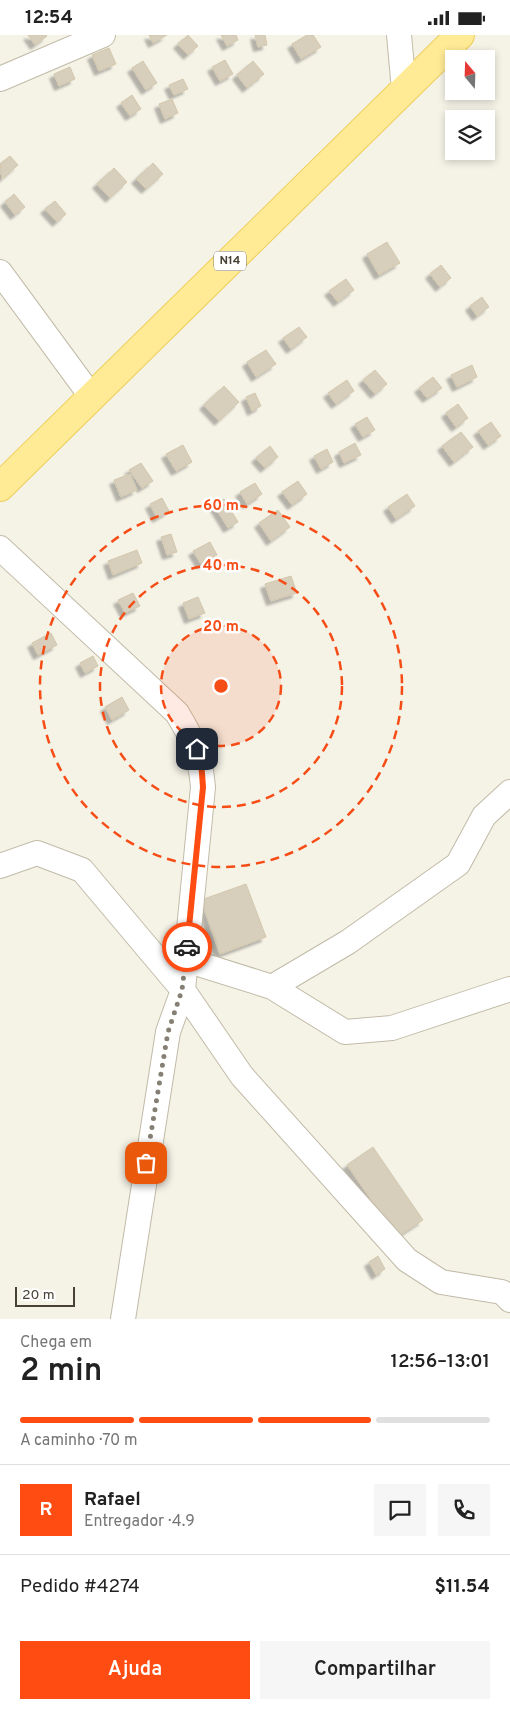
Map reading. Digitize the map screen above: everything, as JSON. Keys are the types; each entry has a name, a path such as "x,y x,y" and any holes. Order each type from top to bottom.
{"main road":[{"name":"N14","path":"0,487 460,35"}],"street":[{"path":"0,79 103,35"},
{"path":"399,35 404,91"},
{"path":"0,272 91,396"},
{"path":"0,548 178,713 192,738 201,760 203,787 182,990 167,1042 123,1319"},
{"path":"272,987 348,942 458,864 484,816 510,792"},
{"path":"0,866 37,853 82,870 182,990 242,1077 407,1260 441,1282 502,1292 510,1300"},
{"path":"186,960 272,987 345,1032 392,1028 510,989"}],"building":[{"path":"28,35 46,35 47,36 35,45"},
{"path":"149,35 167,35 153,43"},
{"path":"188,35 198,46 188,55 178,44"},
{"path":"221,35 236,35 238,40 227,46"},
{"path":"255,35 265,35 267,45 258,47"},
{"path":"307,35 313,35 321,47 301,59 292,44"},
{"path":"109,48 116,64 99,71 92,55"},
{"path":"225,60 233,74 220,81 212,67"},
{"path":"143,61 157,83 146,90 132,68"},
{"path":"253,61 264,74 247,88 237,75"},
{"path":"70,67 75,79 59,86 54,74"},
{"path":"183,79 188,89 174,95 169,85"},
{"path":"132,95 141,109 130,116 121,103"},
{"path":"172,99 178,113 165,119 159,104"},
{"path":"10,156 18,165 2,179 0,164"},
{"path":"153,163 163,174 146,189 136,179"},
{"path":"114,168 127,182 110,198 97,184"},
{"path":"14,194 25,207 15,215 5,202"},
{"path":"55,201 66,214 57,222 45,209"},
{"path":"387,242 400,263 379,275 367,254"},
{"path":"441,265 451,278 440,287 430,274"},
{"path":"346,279 354,290 338,302 329,291"},
{"path":"482,297 489,307 477,316 470,306"},
{"path":"299,327 307,337 291,349 283,338"},
{"path":"266,350 276,364 256,377 247,362"},
{"path":"472,365 477,377 457,387 451,375"},
{"path":"375,370 387,384 375,394 363,380"},
{"path":"433,377 442,388 427,398 419,388"},
{"path":"347,380 354,391 336,404 328,393"},
{"path":"224,386 239,402 219,421 204,405"},
{"path":"255,393 261,406 252,411 246,397"},
{"path":"458,404 468,418 456,427 446,413"},
{"path":"367,417 375,430 363,437 355,424"},
{"path":"491,422 501,436 488,445 478,431"},
{"path":"461,432 473,447 454,462 442,446"},
{"path":"355,443 361,455 344,463 339,452"},
{"path":"183,445 192,462 176,471 166,454"},
{"path":"270,446 278,457 265,468 256,458"},
{"path":"327,449 333,462 321,469 314,456"},
{"path":"141,463 153,481 142,488 129,470"},
{"path":"130,474 137,490 121,497 114,480"},
{"path":"298,481 307,494 292,505 282,492"},
{"path":"255,483 262,494 247,504 240,492"},
{"path":"407,494 415,506 396,519 388,507"},
{"path":"162,498 169,511 157,518 150,504"},
{"path":"224,499 238,522 228,528 214,505"},
{"path":"278,510 290,527 271,541 259,523"},
{"path":"171,534 177,552 167,555 161,537"},
{"path":"210,542 217,555 201,564 193,551"},
{"path":"137,550 142,563 113,575 108,561"},
{"path":"291,576 297,593 271,601 265,584"},
{"path":"133,593 140,606 125,613 118,600"},
{"path":"198,597 205,613 189,619 183,603"},
{"path":"51,633 57,645 38,655 32,643"},
{"path":"93,656 98,666 85,673 80,663"},
{"path":"122,697 129,710 112,720 105,707"},
{"path":"246,884 266,937 220,954 201,900"},
{"path":"373,1147 423,1220 397,1237 347,1165"},
{"path":"378,1256 385,1269 376,1275 369,1262"}],"way so far":[{"path":"146,1163 168,1032 182,990 187,947"}],"route":[{"path":"187,947 203,787 201,760 197,749"}]}
